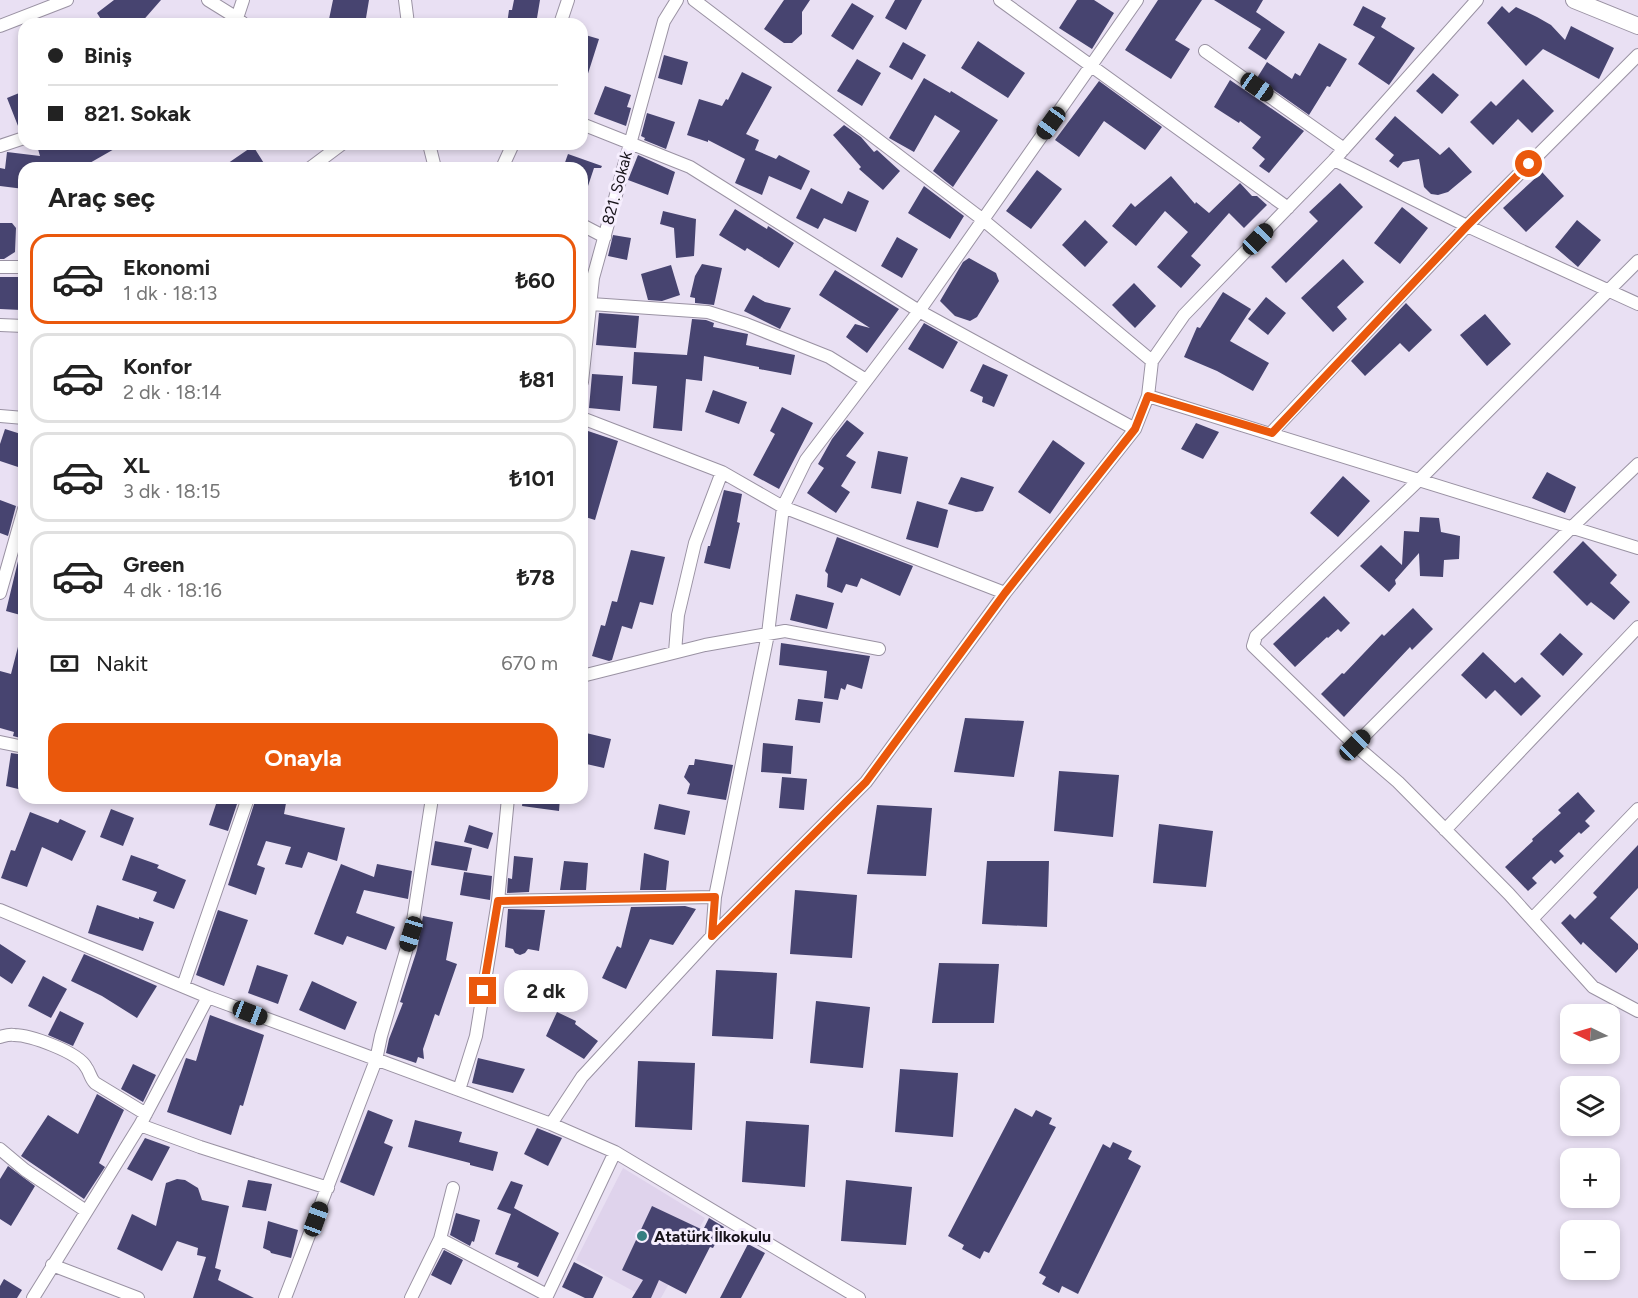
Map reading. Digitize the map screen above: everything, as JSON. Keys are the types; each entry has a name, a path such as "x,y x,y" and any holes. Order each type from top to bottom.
{"street":[{"path":"21,18 67,0"},
{"path":"208,0 232,18"},
{"path":"238,18 243,0"},
{"path":"405,0 407,18"},
{"path":"562,18 568,0"},
{"name":"821. Sokak","path":"588,330 594,278 630,142 664,21 677,0"},
{"path":"694,0 982,219 1152,361"},
{"path":"1000,0 1288,208"},
{"path":"712,936 715,897 768,634 783,507 806,460 919,311 1137,0"},
{"path":"551,1124 582,1077 712,936 866,782 1005,593 1135,429 1148,396 1152,361 1184,315 1334,160 1477,0"},
{"path":"1574,0 1638,26"},
{"path":"0,26 18,19"},
{"path":"1205,51 1344,149"},
{"path":"1272,433 1467,226 1638,55"},
{"path":"588,126 690,167 919,311 1135,429"},
{"path":"0,146 18,140"},
{"path":"318,162 334,150"},
{"path":"1334,160 1467,226 1638,304"},
{"path":"588,228 605,237"},
{"path":"1638,261 1419,480 1256,636 1253,646 1445,830 1532,919 1593,987 1638,1011"},
{"path":"0,267 18,267"},
{"path":"591,304 708,312 746,324 829,357 866,380"},
{"path":"0,325 18,326"},
{"path":"1148,396 1638,548"},
{"path":"0,416 18,418"},
{"path":"588,420 722,472 783,507 1005,593"},
{"path":"1355,745 1638,464"},
{"path":"675,652 678,615 695,543 722,472"},
{"path":"0,593 18,541"},
{"path":"1445,830 1638,627"},
{"path":"588,674 705,645 785,631 879,649"},
{"path":"0,742 18,746"},
{"path":"183,986 246,804"},
{"path":"285,1298 376,1060 411,934 431,804"},
{"path":"459,1090 476,1036 498,901 507,804"},
{"path":"1532,919 1638,809"},
{"path":"498,901 715,897"},
{"path":"0,910 208,997 551,1124 615,1152 859,1298"},
{"path":"33,1298 143,1119 208,997"},
{"path":"0,1037 12,1034 36,1039 74,1056 86,1066 95,1083 143,1119 328,1188"},
{"path":"0,1149 25,1170 86,1211"},
{"path":"440,1239 547,1296 615,1152"},
{"path":"411,1298 440,1239 453,1188"},
{"path":"52,1264 138,1298"}],"shaded area":[{"name":"Atatürk İlkokulu","path":"623,1168 705,1218 661,1298 646,1298 576,1260"}],"building":[{"path":"114,0 161,0 145,18 100,18 97,13"},
{"path":"333,0 369,0 366,18 329,18"},
{"path":"514,0 540,0 537,18 508,18 509,10 512,10"},
{"path":"784,0 810,0 802,12 802,34 792,43 784,43 764,29"},
{"path":"895,0 922,0 906,30 885,18"},
{"path":"1077,0 1094,0 1114,13 1092,49 1059,28"},
{"path":"1158,0 1202,0 1175,40 1190,49 1171,79 1125,50"},
{"path":"1214,0 1263,0 1256,12 1285,32 1266,60 1248,48 1261,29"},
{"path":"852,3 874,16 853,50 831,36"},
{"path":"1363,6 1386,18 1381,27 1415,48 1389,85 1358,64 1375,37 1353,25"},
{"path":"1502,6 1509,13 1516,7 1537,17 1551,25 1565,40 1571,26 1614,48 1599,79 1543,49 1526,66 1487,23"},
{"path":"588,36 599,39 588,74"},
{"path":"978,41 1025,73 1008,98 961,68"},
{"path":"903,42 926,55 912,80 889,67"},
{"path":"1319,43 1347,59 1309,115 1257,78 1267,62 1292,79 1295,73 1300,76"},
{"path":"664,55 688,62 682,85 658,78"},
{"path":"857,59 881,73 862,106 837,91"},
{"path":"742,72 772,87 746,134 759,140 755,150 776,159 779,155 810,171 801,190 769,176 762,195 735,183 745,159 708,140 708,142 687,135 699,99 722,106 726,99 728,100"},
{"path":"1433,73 1459,95 1442,114 1416,91"},
{"path":"924,78 950,93 951,91 998,120 953,187 933,171 960,131 935,115 914,152 889,138"},
{"path":"1523,79 1554,111 1532,133 1518,119 1493,145 1470,122 1491,101 1496,106"},
{"path":"1230,80 1304,131 1269,173 1259,166 1265,159 1252,148 1261,137 1240,121 1239,123 1214,107"},
{"path":"1099,81 1162,127 1145,150 1104,121 1079,157 1055,140"},
{"path":"605,86 631,95 627,107 631,108 626,126 594,114"},
{"path":"18,93 18,126 7,98"},
{"path":"647,113 675,122 666,149 644,140 645,138 641,136"},
{"path":"1395,116 1440,155 1449,147 1472,172 1448,192 1438,195 1431,194 1424,187 1419,159 1403,162 1398,168 1389,161 1394,155 1375,139"},
{"path":"844,125 861,137 874,152 877,150 900,171 883,190 859,169 861,167 833,135"},
{"path":"38,150 112,150 92,162 18,162 18,188 0,186 0,168 5,169 7,152 40,156"},
{"path":"247,150 256,150 263,162 230,162"},
{"path":"568,154 602,166 594,168 588,186 588,162 565,162"},
{"path":"638,155 675,172 668,195 628,180"},
{"path":"1037,170 1062,189 1031,229 1006,211"},
{"path":"1542,172 1564,196 1526,232 1503,208"},
{"path":"1171,176 1195,204 1196,202 1209,213 1240,183 1252,196 1257,196 1267,205 1244,228 1229,213 1191,256 1201,265 1181,288 1157,267 1188,232 1165,211 1136,246 1112,226 1131,203 1135,207"},
{"path":"1340,183 1363,207 1286,283 1271,267 1318,221 1309,212"},
{"path":"924,186 964,216 950,239 908,213"},
{"path":"811,188 842,204 848,191 869,201 856,232 824,218 818,229 796,218"},
{"path":"1402,207 1428,228 1400,264 1374,243"},
{"path":"735,209 794,243 779,268 747,248 745,251 719,235"},
{"path":"663,211 696,219 694,256 676,258 674,228 660,224"},
{"path":"1085,220 1108,242 1085,267 1062,245"},
{"path":"1577,220 1601,240 1578,267 1555,247"},
{"path":"0,223 12,223 16,228 15,252 4,259 0,259"},
{"path":"613,235 631,238 627,260 608,256"},
{"path":"897,237 918,249 902,278 881,266"},
{"path":"969,258 996,273 999,281 977,317 970,321 955,316 940,301 963,262"},
{"path":"1343,259 1364,282 1337,307 1347,319 1333,332 1301,298"},
{"path":"702,264 722,268 714,305 695,303 695,298 690,297 695,276"},
{"path":"671,265 680,295 662,301 648,300 641,274"},
{"path":"835,270 899,309 867,353 846,337 855,324 870,328 819,295"},
{"path":"0,277 18,277 18,310 0,309"},
{"path":"1134,283 1156,306 1135,328 1112,305"},
{"path":"1223,292 1251,309 1230,341 1269,363 1253,391 1217,371 1184,357 1197,327 1200,328"},
{"path":"753,295 765,302 791,308 780,329 744,311"},
{"path":"1266,297 1286,313 1268,335 1248,319"},
{"path":"1406,303 1432,330 1409,352 1400,343 1365,376 1351,361"},
{"path":"599,313 639,316 636,348 596,345"},
{"path":"1485,314 1511,344 1487,366 1460,335"},
{"path":"692,319 706,320 714,323 713,327 748,334 746,345 795,355 791,375 704,356 702,381 686,379 682,431 653,428 657,386 632,384 634,352 687,355"},
{"path":"924,323 958,342 943,369 908,349"},
{"path":"983,364 1008,375 994,407 982,402 983,397 970,391"},
{"path":"592,374 623,376 620,411 589,408"},
{"path":"713,390 747,402 739,424 705,412"},
{"path":"782,407 813,423 779,489 753,475 775,434 770,431"},
{"path":"847,420 864,433 846,456 856,462 841,486 850,492 836,513 807,493 824,468 818,464 832,439"},
{"path":"1196,423 1219,432 1203,459 1181,449"},
{"path":"5,429 18,433 18,467 0,461 0,444"},
{"path":"588,431 618,441 595,520 588,518"},
{"path":"1053,440 1085,463 1050,514 1018,492"},
{"path":"878,451 908,457 901,494 871,488"},
{"path":"1547,472 1576,487 1565,513 1532,498"},
{"path":"1343,476 1370,501 1338,537 1310,513"},
{"path":"961,477 994,487 983,511 976,512 948,504"},
{"path":"724,490 742,494 737,522 740,523 730,569 704,563"},
{"path":"0,500 16,506 8,536 0,533"},
{"path":"917,501 948,510 938,548 906,539"},
{"path":"1420,517 1439,518 1441,532 1460,536 1459,559 1444,560 1443,577 1420,576 1419,553 1395,580 1396,584 1389,592 1360,566 1381,545 1402,565 1404,531 1419,532"},
{"path":"837,537 913,566 900,596 861,578 857,587 846,584 842,593 827,587 828,574 825,571"},
{"path":"1583,541 1617,575 1610,583 1630,602 1614,620 1591,602 1587,606 1553,572"},
{"path":"631,550 665,557 653,605 640,602 632,629 622,626 612,660 609,661 592,656 601,625 605,626 612,601 617,602"},
{"path":"18,561 18,614 6,611"},
{"path":"796,594 834,603 827,629 790,620"},
{"path":"1324,596 1350,623 1341,632 1338,629 1327,637 1295,667 1273,644"},
{"path":"1413,608 1433,629 1412,650 1410,647 1344,717 1321,694 1342,673 1344,674 1382,634 1384,636"},
{"path":"1560,633 1583,654 1563,676 1540,654"},
{"path":"781,643 870,656 862,689 847,684 845,690 841,688 838,700 824,698 827,671 779,665"},
{"path":"18,647 18,737 13,736 14,732 0,728 0,671 11,674"},
{"path":"1483,652 1515,683 1522,677 1541,696 1521,716 1495,690 1486,699 1461,675"},
{"path":"798,699 823,702 820,723 795,720"},
{"path":"965,718 1024,721 1014,777 954,772"},
{"path":"588,733 611,739 604,768 588,764"},
{"path":"763,743 793,746 791,774 761,772"},
{"path":"11,753 18,754 18,789 6,786"},
{"path":"695,759 733,765 726,800 687,794 690,784 684,777 689,765 694,765"},
{"path":"1059,771 1119,775 1113,837 1054,831"},
{"path":"782,777 807,779 804,810 779,808"},
{"path":"1578,792 1595,811 1585,821 1590,826 1581,834 1579,832 1559,851 1564,856 1555,864 1551,860 1532,878 1537,883 1528,891 1505,867 1561,813 1558,810"},
{"path":"216,804 237,804 228,831 209,825"},
{"path":"254,804 286,804 284,814 345,828 337,861 308,852 302,868 285,864 291,847 266,841 257,865 265,868 256,895 228,885"},
{"path":"522,804 560,804 559,811 522,806"},
{"path":"659,804 690,811 685,835 654,829"},
{"path":"877,805 932,808 926,876 867,874"},
{"path":"111,809 134,818 123,846 100,837"},
{"path":"30,812 58,823 60,819 86,831 72,861 42,847 27,887 1,878 11,850 15,851"},
{"path":"1159,824 1213,831 1206,887 1153,883"},
{"path":"469,825 493,833 488,849 464,842"},
{"path":"435,841 472,848 467,871 431,865"},
{"path":"1638,845 1638,888 1610,918 1638,944 1638,949 1616,973 1583,942 1581,945 1561,923 1570,914 1575,919 1597,897 1593,893"},
{"path":"644,853 669,861 666,890 640,890"},
{"path":"131,855 159,865 157,868 186,880 174,909 153,901 157,892 122,880"},
{"path":"514,856 533,858 529,892 507,893 508,878 512,879"},
{"path":"564,861 588,863 586,890 560,890"},
{"path":"987,861 1049,861 1047,927 982,924"},
{"path":"341,864 374,877 377,864 412,871 408,899 364,890 356,913 395,927 386,950 347,936 343,945 314,934"},
{"path":"464,872 492,876 490,900 460,895"},
{"path":"795,890 857,895 852,958 790,954"},
{"path":"97,905 154,922 143,951 88,933"},
{"path":"685,906 696,909 673,945 650,939 626,989 602,978 617,946 621,948 631,907"},
{"path":"508,909 545,910 539,951 528,949 520,955 513,949 505,947"},
{"path":"218,910 248,920 224,986 196,975"},
{"path":"423,916 453,922 446,960 457,964 439,1016 435,1014 423,1049 424,1059 418,1057 416,1063 386,1053 403,1003 400,1002 417,950"},
{"path":"0,944 26,961 12,984 0,976"},
{"path":"84,954 157,986 137,1018 102,996 71,981"},
{"path":"939,963 999,964 994,1023 932,1023"},
{"path":"257,965 288,975 278,1004 248,993"},
{"path":"716,970 777,973 773,1039 712,1036"},
{"path":"549,971 569,975 564,1001 544,997"},
{"path":"43,976 67,989 51,1018 28,1006"},
{"path":"312,981 357,1002 345,1030 299,1010"},
{"path":"816,1001 870,1007 863,1068 810,1063"},
{"path":"60,1011 84,1023 73,1046 48,1035"},
{"path":"557,1012 576,1021 575,1024 598,1041 584,1059 546,1036"},
{"path":"210,1015 264,1035 243,1106 240,1105 231,1135 167,1112 186,1058 196,1061"},
{"path":"478,1058 525,1069 513,1093 472,1083"},
{"path":"638,1061 695,1063 692,1130 635,1127"},
{"path":"133,1064 156,1075 143,1102 121,1089"},
{"path":"900,1069 958,1073 953,1137 895,1132"},
{"path":"97,1094 124,1110 99,1163 105,1167 84,1199 21,1156 48,1115 78,1134"},
{"path":"1015,1108 1032,1117 1036,1110 1052,1118 1049,1124 1056,1127 989,1253 984,1251 980,1259 962,1249 964,1245 948,1236"},
{"path":"368,1110 393,1120 384,1143 393,1147 374,1196 340,1182"},
{"path":"415,1120 462,1132 459,1142 498,1152 493,1171 408,1147"},
{"path":"746,1121 809,1125 805,1187 742,1182"},
{"path":"537,1128 562,1138 548,1166 524,1154"},
{"path":"145,1138 170,1147 152,1181 127,1169"},
{"path":"1113,1142 1132,1151 1128,1159 1141,1166 1078,1294 1062,1286 1059,1293 1042,1284 1046,1277 1039,1273 1103,1144 1110,1148"},
{"path":"8,1166 35,1186 11,1226 0,1219 0,1179"},
{"path":"177,1179 185,1180 198,1188 202,1200 229,1206 215,1268 221,1270 218,1280 254,1298 193,1298 206,1257 197,1255 198,1248 177,1241 162,1271 117,1249 132,1214 156,1226 166,1183"},
{"path":"248,1180 272,1184 266,1211 242,1207"},
{"path":"846,1180 912,1187 906,1245 841,1241"},
{"path":"511,1181 523,1185 514,1208 559,1233 538,1277 517,1267 519,1263 495,1254 511,1214 497,1209"},
{"path":"652,1206 703,1230 709,1218 724,1227 713,1248 710,1247 686,1294 659,1280 651,1298 632,1298 643,1280 622,1270"},
{"path":"456,1213 480,1220 474,1242 472,1241 470,1246 450,1235"},
{"path":"268,1221 298,1230 291,1258 271,1253 263,1248"},
{"path":"748,1244 765,1253 741,1298 720,1298"},
{"path":"444,1250 463,1260 451,1285 431,1275"},
{"path":"574,1262 603,1277 593,1298 585,1298 562,1287"},
{"path":"4,1279 22,1290 17,1298 0,1298 0,1286"}],"place":[{"name":"Atatürk İlkokulu","path":"642,1236"}],"route":[{"path":"483,991 498,901 715,897 712,936 866,782 1005,593 1135,429 1148,396 1272,433 1467,226 1529,164"}]}
